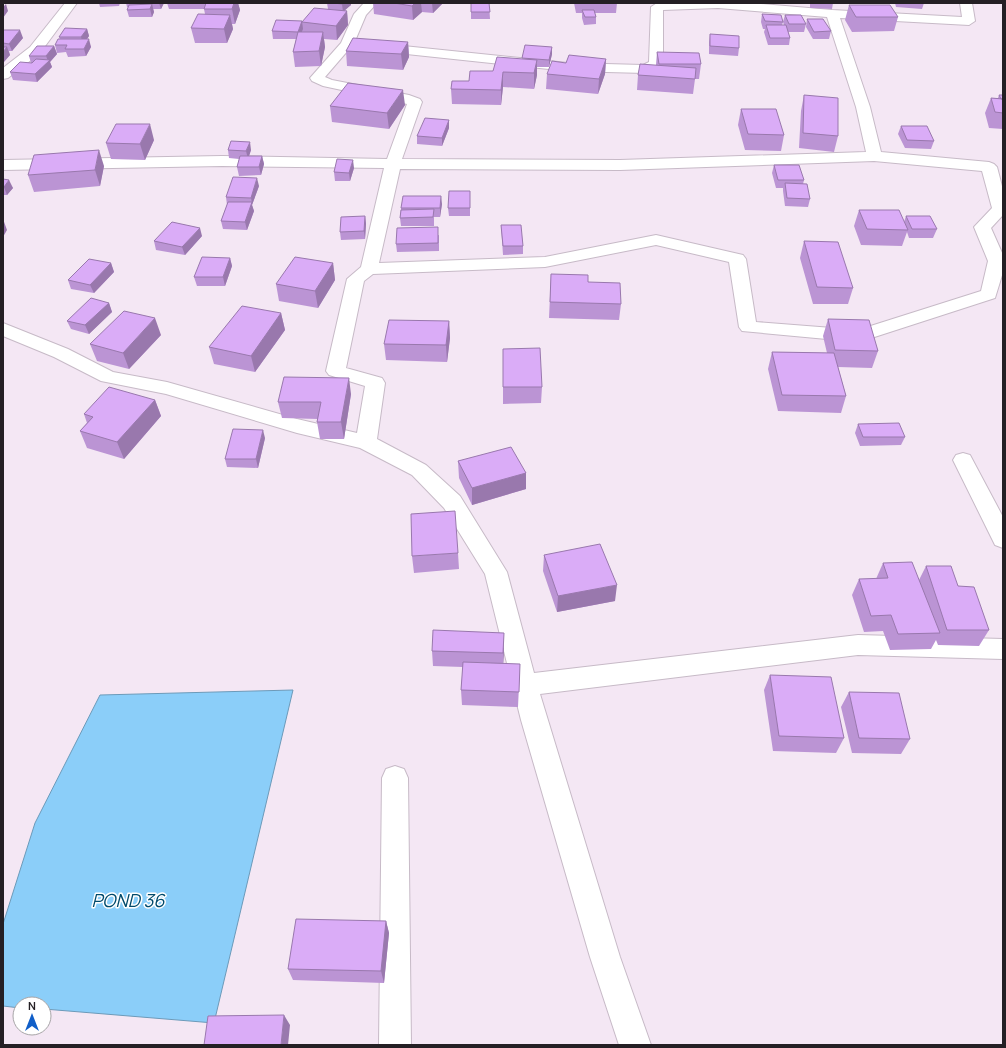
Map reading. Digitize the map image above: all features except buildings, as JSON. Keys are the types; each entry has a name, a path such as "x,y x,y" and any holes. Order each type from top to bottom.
{"street":[{"path":"3,75 35,50 71,3"},
{"path":"369,268 393,164 415,102 409,99 328,83 317,78 347,44 360,14 371,3"},
{"path":"347,44 568,67 645,69 656,64 657,7 718,4 832,14 969,21 966,3"},
{"path":"832,14 863,107 874,156"},
{"path":"3,165 222,161 393,164 620,165 874,156 989,167 1000,209 982,227 997,261 989,294 859,336 748,327 737,258 656,240 545,262 369,268 356,278 336,370 375,383 366,442"},
{"path":"3,329 62,354 108,377 166,388 296,426 366,442 419,470 452,502 496,572 534,720 605,957 635,1045"},
{"path":"963,460 1003,539"},
{"path":"525,684 858,645 1003,649"},
{"path":"395,778 395,1045"}],"water":[{"name":"POND 36","path":"293,690 214,1023 52,1010 52,996 12,996 12,1007 3,1006 3,924 35,823 100,695"}]}
